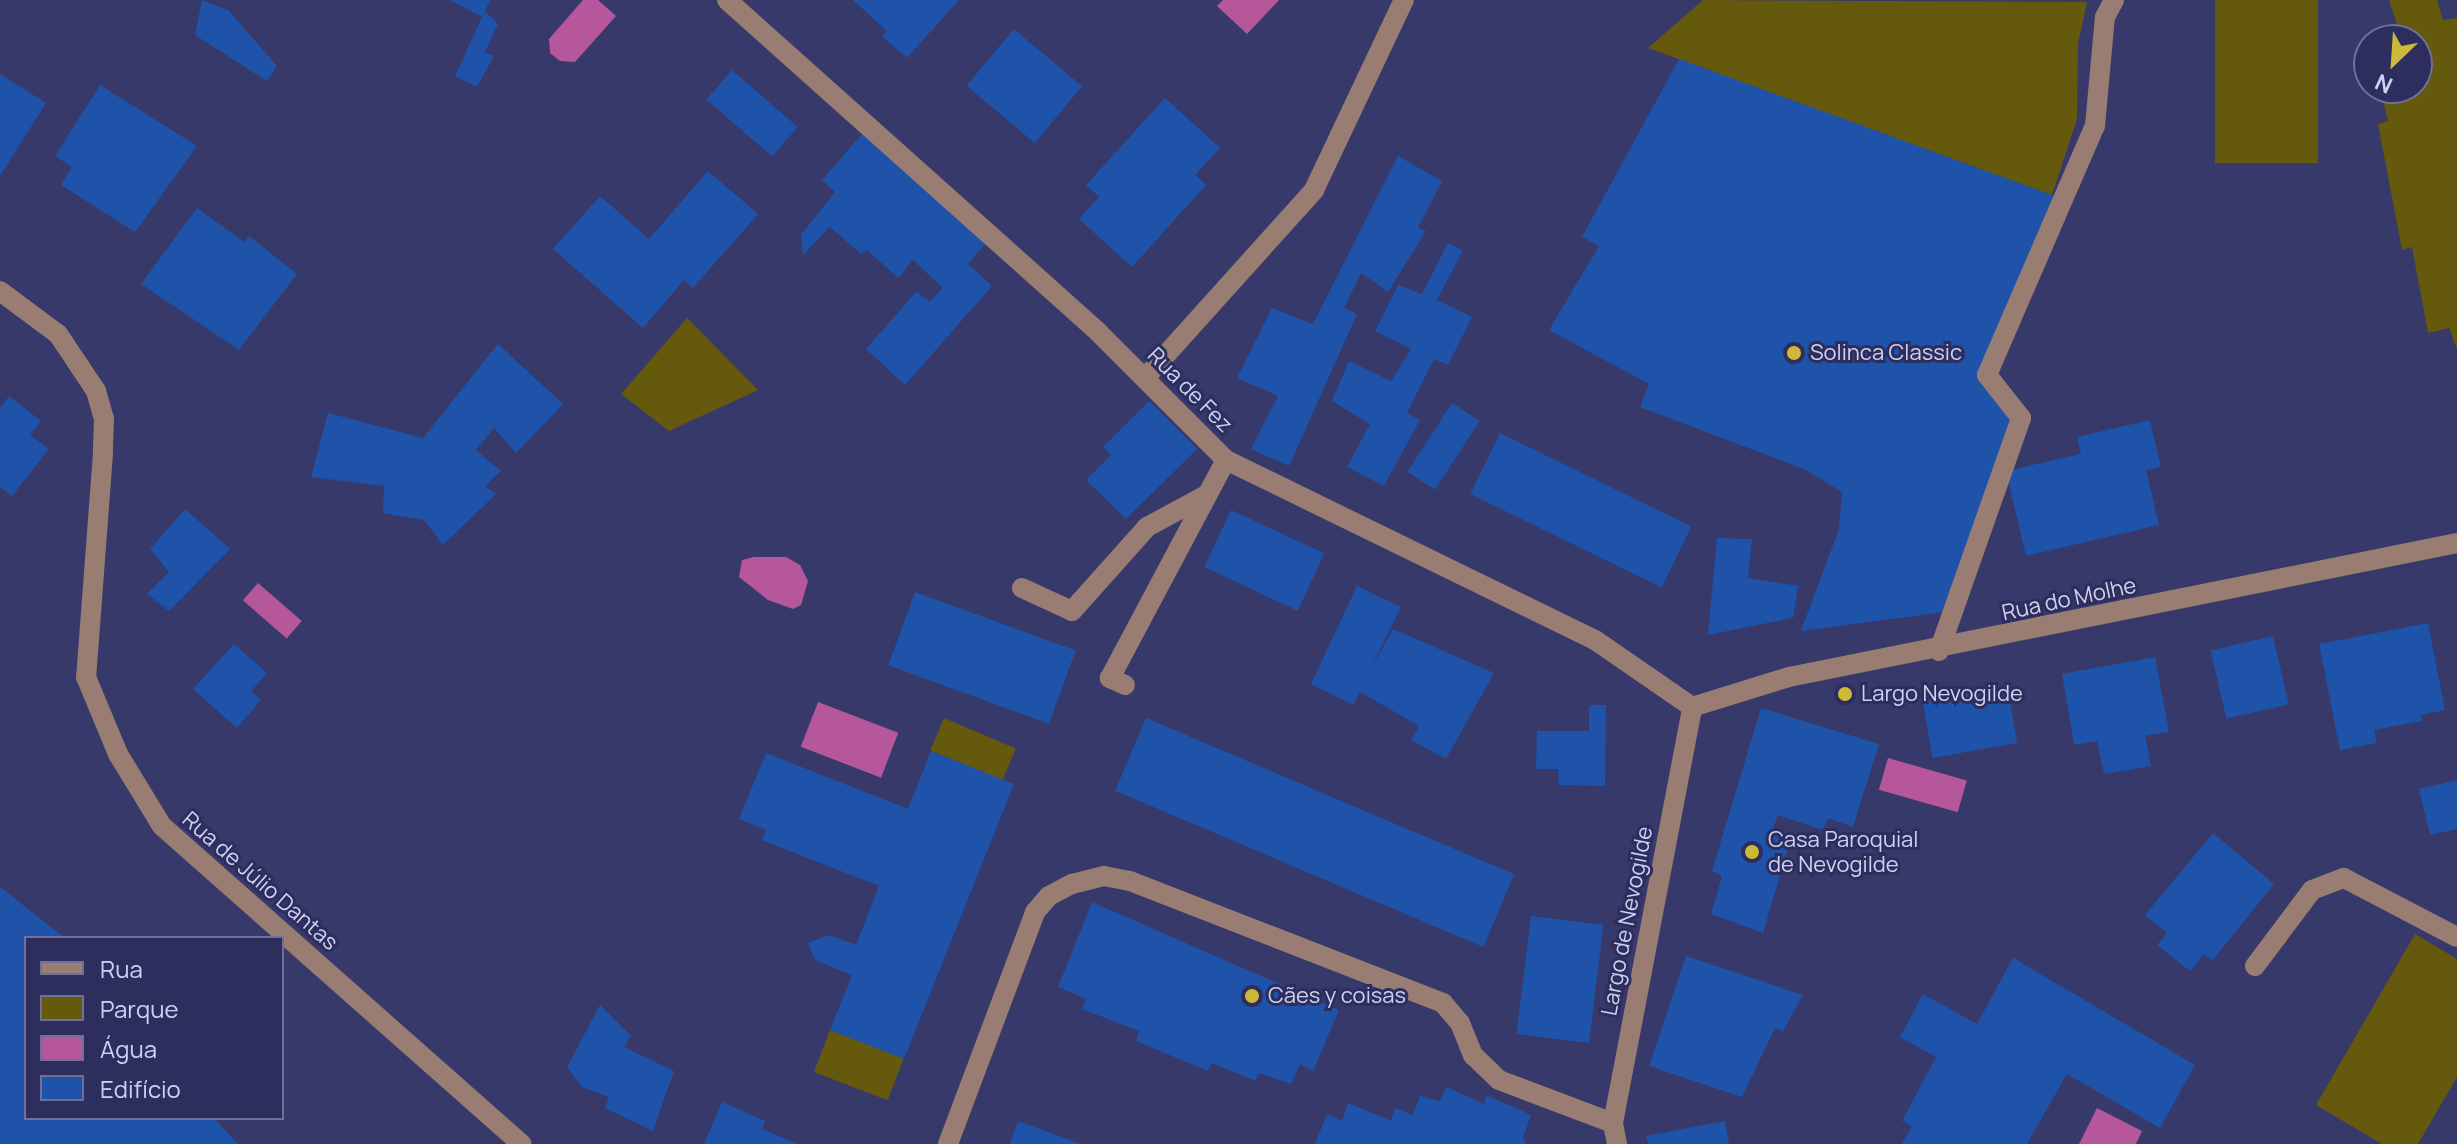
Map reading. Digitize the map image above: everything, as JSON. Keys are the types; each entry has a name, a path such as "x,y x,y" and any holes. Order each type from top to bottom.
{"street":[{"name":"Rua de Fez","path":"727,0 1145,378 1226,460 1595,640 1692,707"},
{"path":"1145,378 1314,190 1404,0"},
{"path":"1939,651 2021,418 1987,375 2095,126 2105,17 2114,0"},
{"name":"Rua de Júlio Dantas","path":"0,291 58,334 96,391 104,419 103,453 86,677 118,754 162,826 522,1144"},
{"path":"1125,685 1110,678 1226,460"},
{"path":"1022,588 1072,611 1147,527 1208,494"},
{"name":"Rua do Molhe","path":"1692,707 1789,677 1939,651 2457,543"},
{"name":"Largo de Nevogilde","path":"1617,1144 1613,1123 1692,707"},
{"path":"948,1144 1035,912 1049,896 1072,884 1104,876 1130,881 1443,1003 1460,1023 1473,1055 1499,1080 1613,1123"},
{"path":"2255,966 2312,890 2344,878 2457,937"}],"green space":[{"path":"1703,0 2087,2 2078,44 2077,119 2052,195 1648,48"},
{"path":"2215,0 2318,0 2318,163 2215,163"},
{"path":"2389,0 2437,0 2443,20 2457,18 2457,349 2449,328 2428,333 2412,247 2402,250 2378,124 2388,121 2384,104 2433,104 2433,24 2397,24"},
{"path":"687,318 758,390 669,431 621,394"},
{"path":"944,718 1016,748 1002,781 930,750"},
{"path":"2415,934 2457,959 2457,1077 2418,1144 2382,1144 2316,1105"},
{"path":"830,1030 904,1058 888,1100 814,1072"}],"water":[{"path":"583,0 598,0 616,16 575,62 560,61 550,53 549,39"},
{"path":"1223,0 1279,0 1247,34 1217,6"},
{"path":"786,557 800,565 808,581 801,605 793,609 768,600 739,577 742,560"},
{"path":"258,583 302,621 287,638 243,600"},
{"path":"818,702 898,733 881,778 801,747"},
{"path":"1888,758 1967,781 1958,812 1879,790"},
{"path":"2097,1108 2142,1131 2136,1144 2079,1144"}],"building":[{"path":"202,0 228,10 277,66 267,81 195,35"},
{"path":"450,0 490,0 485,11 498,24 485,52 494,56 477,87 455,76 482,17"},
{"path":"853,0 959,0 907,58 882,36 887,31"},
{"path":"1014,29 1082,86 1035,143 966,86"},
{"name":"Solinca Classic","path":"1679,59 2052,195 2064,205 1987,375 2021,418 1952,611 1801,631 1839,529 1842,492 1804,469 1640,407 1649,384 1549,330 1599,246 1582,237"},
{"path":"732,70 798,127 772,157 706,99"},
{"path":"0,74 46,103 0,176"},
{"path":"100,85 197,146 135,232 61,185 72,167 55,156"},
{"path":"1165,98 1220,148 1195,175 1206,185 1132,267 1079,219 1099,197 1086,185"},
{"path":"862,134 986,243 968,264 992,286 905,385 866,349 916,292 930,301 943,288 913,260 898,278 867,250 861,254 830,227 803,255 801,235 835,192 822,180"},
{"path":"1398,156 1442,181 1418,228 1426,231 1388,292 1361,273 1344,308 1357,314 1289,466 1251,449 1278,396 1237,378 1272,308 1313,324"},
{"path":"708,171 758,214 693,288 684,280 643,328 553,249 600,196 649,239"},
{"path":"197,208 244,242 249,236 297,274 239,350 141,284"},
{"path":"1448,243 1463,250 1437,300 1472,317 1448,365 1434,359 1407,413 1420,420 1384,486 1347,467 1370,424 1332,401 1349,361 1391,381 1411,349 1375,331 1398,285 1422,294"},
{"path":"498,344 563,404 516,453 494,428 476,450 501,471 485,486 496,494 443,545 424,520 383,513 384,486 311,477 328,413 423,438"},
{"path":"9,396 41,421 30,435 49,449 12,496 0,487 0,408"},
{"path":"1149,401 1197,449 1126,519 1086,480 1111,455 1103,447"},
{"path":"1452,403 1480,421 1435,490 1407,472"},
{"path":"2150,420 2161,467 2146,470 2159,525 2026,556 2006,471 2081,454 2077,437"},
{"path":"1500,433 1691,526 1662,587 1470,494"},
{"path":"185,509 230,549 169,611 147,594 169,572 150,549"},
{"path":"1231,510 1324,554 1298,611 1204,567"},
{"path":"1717,538 1752,539 1748,578 1798,586 1793,618 1708,635"},
{"path":"1357,586 1401,607 1369,672 1393,629 1494,673 1446,759 1411,740 1419,726 1360,692 1353,705 1311,684"},
{"path":"915,592 1076,650 1049,724 888,665"},
{"path":"2428,623 2445,710 2421,715 2422,721 2374,730 2377,743 2340,750 2319,644"},
{"path":"2273,636 2289,704 2226,719 2211,650"},
{"path":"234,644 267,673 251,691 261,700 237,728 193,689"},
{"path":"2155,657 2169,732 2145,736 2151,766 2104,774 2097,741 2074,745 2062,674"},
{"path":"2007,685 2017,743 1933,758 1922,700"},
{"path":"1589,705 1606,705 1605,786 1558,785 1559,769 1536,769 1537,731 1589,731"},
{"name":"Casa Paroquial de Nevogilde","path":"1761,708 1879,744 1853,827 1828,818 1823,830 1778,815 1773,829 1792,833 1763,933 1711,914 1722,876 1712,871"},
{"path":"1146,718 1514,874 1483,947 1115,791"},
{"path":"931,751 1014,784 904,1059 830,1030 852,975 815,960 808,943 829,935 856,945 879,886 762,840 766,830 739,819 766,753 908,809"},
{"path":"2457,780 2457,829 2430,835 2419,789"},
{"path":"2213,833 2274,884 2212,961 2204,954 2190,971 2157,945 2167,933 2145,915"},
{"path":"0,887 62,936 24,936 24,1120 216,1120 238,1144 0,1144"},
{"path":"1092,902 1339,1010 1313,1071 1300,1064 1291,1084 1259,1073 1255,1081 1212,1063 1208,1071 1136,1041 1139,1031 1082,1009 1086,999 1058,987"},
{"path":"1531,916 1603,925 1589,1043 1516,1034"},
{"path":"1686,956 1803,995 1783,1031 1775,1028 1742,1097 1649,1066"},
{"path":"2013,958 2195,1065 2160,1128 2067,1074 2027,1144 1902,1144 1912,1126 1902,1121 1936,1057 1900,1037 1923,994 1977,1024"},
{"path":"600,1005 631,1036 624,1047 674,1071 653,1131 605,1108 609,1097 582,1087 567,1067"},
{"path":"1447,1087 1484,1104 1486,1095 1531,1115 1523,1138 1527,1144 1315,1144 1327,1114 1342,1121 1348,1103 1391,1121 1395,1108 1413,1115 1420,1096 1439,1101"},
{"path":"722,1102 765,1121 762,1129 797,1144 704,1144"},
{"path":"1018,1121 1081,1144 1010,1144"},
{"path":"1725,1121 1729,1144 1648,1144 1646,1136"}],"place":[{"name":"Solinca Classic","path":"1794,353"},
{"name":"Largo Nevogilde","path":"1845,694"},
{"name":"Casa Paroquial de Nevogilde","path":"1752,852"},
{"name":"Cães y coisas","path":"1252,996"}]}
